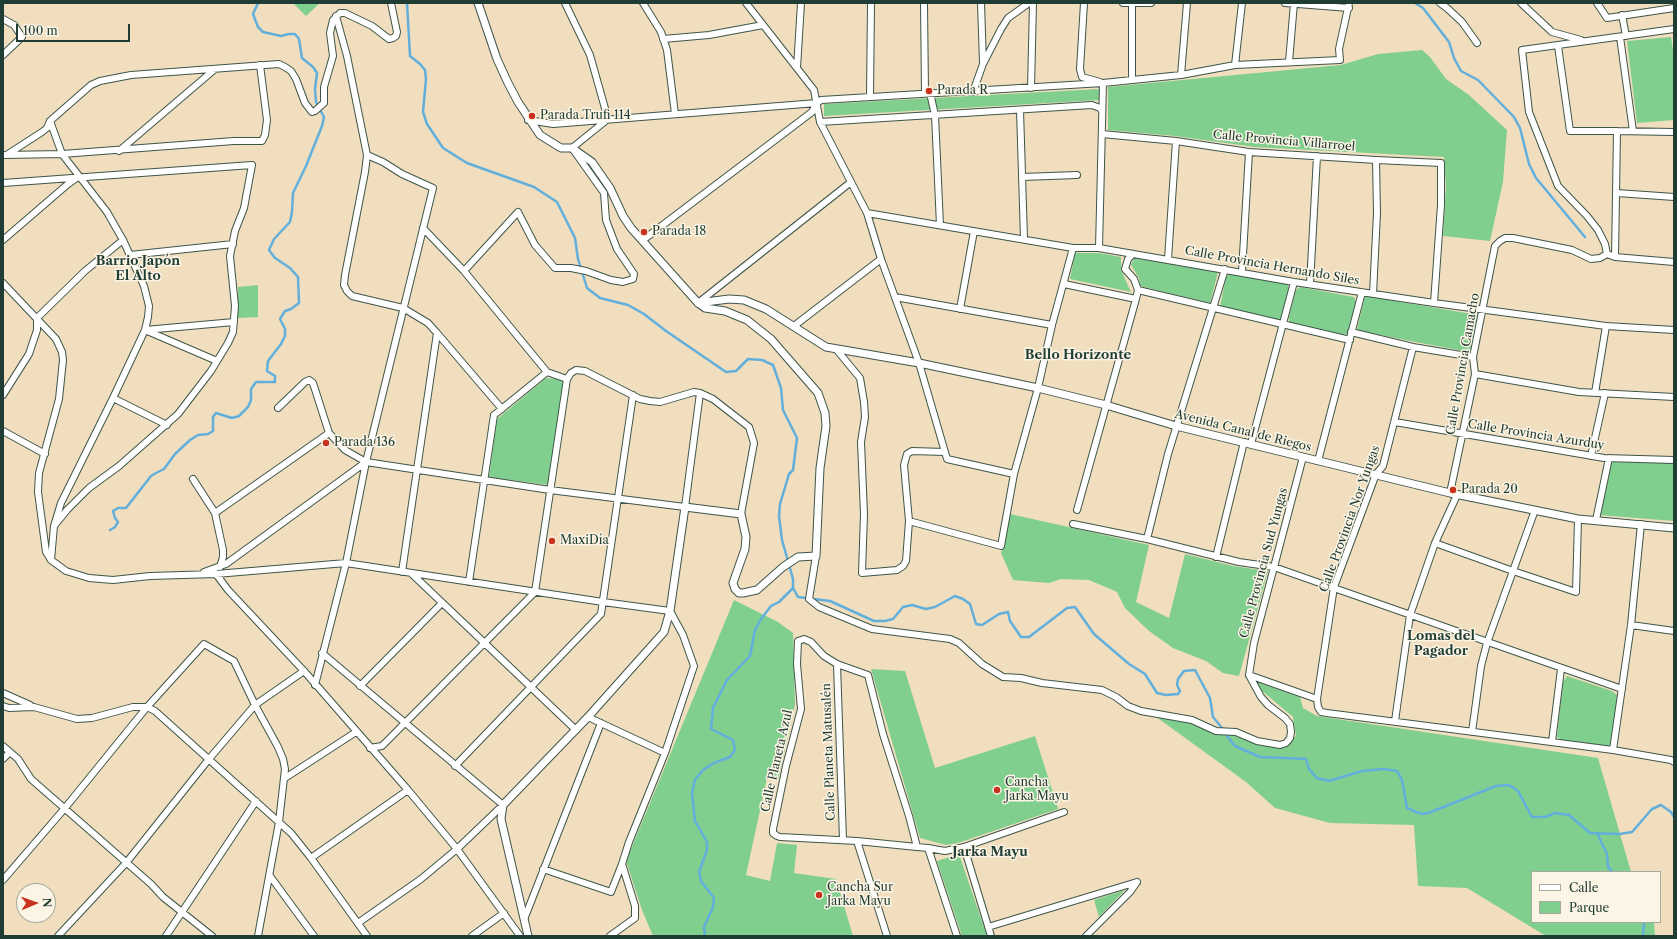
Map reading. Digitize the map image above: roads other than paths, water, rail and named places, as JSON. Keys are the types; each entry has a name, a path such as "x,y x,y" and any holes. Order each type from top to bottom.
{"street":[{"path":"5,155 47,128 50,121 91,85 100,80 131,75 215,70 279,64 292,71 305,103 312,112 315,111 324,103 324,87 333,56 330,33 333,20 336,16 345,13 372,26 389,39 393,38 396,36 397,32 395,14 391,3"},
{"path":"478,3 497,59 508,84 528,120 540,135 561,148 572,148 592,162 610,188 627,222 698,303 705,308 725,311 747,320 771,339 818,393 823,402 826,426 820,468 816,556 809,599 819,608 872,629 950,639 959,643 987,668 1004,677 1021,678 1042,683 1102,690 1116,697 1128,706 1141,711 1192,720 1216,731 1236,732 1257,741 1280,745 1286,743 1291,732 1290,724 1286,718 1265,701 1249,675"},
{"path":"564,3 590,55 608,120"},
{"path":"643,3 661,32 667,50 675,114"},
{"path":"746,3 814,90 819,101 820,122 867,213 881,259 919,363 948,459 1014,474"},
{"path":"797,68 801,3"},
{"path":"870,97 871,3"},
{"path":"924,3 928,93 935,115 940,225"},
{"path":"981,3 983,64"},
{"path":"973,92 983,64 1008,18 1030,3"},
{"path":"1031,88 1033,3"},
{"path":"1084,3 1080,69 1082,77 1103,84"},
{"path":"1123,3 1151,3"},
{"path":"1181,75 1187,3"},
{"path":"1235,65 1242,3"},
{"path":"528,120 553,124 870,97 1103,84 1181,75 1235,65 1340,60 1339,49 1349,6 1285,3"},
{"path":"1440,3 1462,22 1476,43"},
{"path":"1521,3 1552,32 1585,41"},
{"path":"1597,3 1607,18 1674,8"},
{"path":"1132,4 1132,80"},
{"path":"1289,62 1294,4"},
{"path":"1622,15 1633,131"},
{"path":"336,16 347,56 366,155 365,172 344,285 352,296 359,299 403,308 428,323 502,409"},
{"path":"3,19 14,25 22,37 3,55"},
{"path":"663,40 709,35 763,25"},
{"path":"1674,29 1522,50 1529,112 1558,186 1587,216 1598,230 1606,244 1607,254 1615,257 1674,262"},
{"path":"1558,46 1570,132 1674,132"},
{"path":"5,155 62,154 234,141 262,141 265,136 267,120 260,65"},
{"path":"119,150 215,70"},
{"path":"1100,248 1103,84"},
{"path":"643,240 812,112 819,101"},
{"path":"820,122 1020,110 1092,104 1100,108 1102,112"},
{"path":"1020,110 1024,240"},
{"path":"572,148 608,120"},
{"path":"50,121 62,154 78,177 107,212 123,240 147,296 148,317 145,330 61,503 54,526 51,560"},
{"path":"1615,257 1617,131"},
{"name":"Calle Provincia Villarroel","path":"1102,134 1176,140 1249,152 1441,163 1441,205 1434,303"},
{"path":"1168,259 1176,140"},
{"path":"464,271 518,212 535,245 556,268 571,268 586,271 611,280 623,282 633,279 634,274 617,249 606,220 604,193 572,148"},
{"path":"1242,272 1249,152"},
{"path":"315,685 346,563 366,462 433,188 402,174 384,162 366,155"},
{"path":"1310,284 1317,156"},
{"path":"1373,294 1377,213 1376,160"},
{"path":"3,183 252,165 244,208 236,231 230,256 235,306 233,332 217,361 178,414 118,466 89,488 67,510 54,526"},
{"path":"1022,177 1077,175"},
{"path":"3,240 78,177"},
{"path":"698,303 851,182"},
{"path":"1617,193 1674,197"},
{"name":"Calle Provincia Hernando Siles","path":"867,213 1073,248 1100,248 1294,282 1434,303 1606,326 1674,330"},
{"path":"423,228 464,271 547,372 567,379"},
{"path":"960,309 974,231"},
{"name":"Calle Provincia Camacho","path":"1450,493 1475,374 1474,357 1495,246 1505,238 1514,238 1572,250 1591,259 1600,258 1607,254"},
{"path":"3,395 29,354 37,330 37,318 85,271 123,240"},
{"path":"130,255 233,244"},
{"path":"909,521 1001,546 1014,474 1038,388 1052,325 1073,248"},
{"path":"1077,510 1138,290 1134,279 1125,269 1128,259 1133,254"},
{"path":"794,326 881,259"},
{"path":"1147,539 1176,426 1225,269"},
{"path":"1216,557 1247,443 1284,324 1294,282"},
{"path":"1064,284 1136,299"},
{"path":"4,286 56,339 64,360 59,399 39,473 38,492 42,519 43,541 46,552 51,560 66,571 100,580 216,574 346,563 412,574 670,611"},
{"path":"1138,290 1350,340"},
{"path":"1318,461 1362,292"},
{"path":"895,298 1052,325"},
{"name":"Avenida Canal de Riegos","path":"698,303 729,299 744,300 766,308 826,347 919,363 1038,388 1106,405 1176,426 1458,495 1578,519 1674,528"},
{"path":"145,330 234,322"},
{"path":"1595,393 1606,326"},
{"path":"145,330 217,361"},
{"path":"1351,332 1413,347 1474,357"},
{"path":"402,572 437,333"},
{"name":"Calle Provincia Nor Yungas","path":"1317,699 1334,587 1376,474 1383,466 1413,347"},
{"path":"836,349 860,378 864,402 865,417 861,442 864,514 862,573 897,570 903,566 906,561 909,521 904,466 907,454 912,451 945,452"},
{"path":"370,748 382,746 535,592 567,379 570,373 576,370 585,371 640,399 660,402 694,392 700,393 714,399 749,427 754,443 741,514 746,537 745,550 733,583 735,589 739,593 757,590 783,566 798,556 816,556"},
{"path":"470,582 494,415 547,372"},
{"path":"1475,374 1579,392 1674,397"},
{"path":"278,408 305,382 310,380 313,383 329,433 345,450 366,462 418,469 484,481 741,514"},
{"path":"358,924 421,879 457,849 503,805 576,730 664,632 670,611 686,507 700,393"},
{"path":"1591,456 1605,393"},
{"path":"455,766 601,614 633,395"},
{"path":"113,398 166,425"},
{"name":"Calle Provincia Azurduy","path":"1395,422 1591,456 1674,460"},
{"path":"3,431 45,454"},
{"path":"215,513 329,433"},
{"name":"Calle Provincia Sud Yungas","path":"1249,675 1254,643 1303,457"},
{"path":"1596,520 1609,458"},
{"path":"201,574 220,567 366,462"},
{"path":"193,478 215,513 223,550 223,557 220,567"},
{"path":"1395,722 1410,615 1435,542 1458,495"},
{"path":"1472,732 1481,666 1487,643 1535,510"},
{"path":"1435,542 1513,571 1576,592 1578,519"},
{"path":"1073,524 1147,539 1216,557 1274,568 1334,587 1487,643 1622,689"},
{"path":"1613,750 1631,625 1641,524"},
{"path":"216,574 228,590 304,671 408,790 457,849 520,936"},
{"path":"412,574 576,730"},
{"path":"360,686 442,603"},
{"path":"543,870 611,892 629,842 665,753 694,666 683,635 670,611"},
{"path":"1631,625 1674,631"},
{"name":"Calle Planeta Azul","path":"836,664 824,656 811,642 804,639 798,641 797,664 801,709 786,766 773,833 780,838 843,840"},
{"path":"3,880 147,707 204,644 234,661 283,759 285,778 279,822 258,936"},
{"path":"322,653 503,805"},
{"path":"836,664 868,675 883,734 909,816 917,847"},
{"name":"Calle Planeta Matusalén","path":"836,664 843,840"},
{"path":"1552,742 1561,668"},
{"path":"58,936 126,863 209,759 255,705 304,671"},
{"path":"1249,675 1317,699 1318,707 1321,712 1613,750 1671,760 1674,762"},
{"path":"3,693 34,707 77,719 92,718 133,707 147,707 155,711 291,833 311,858 366,936"},
{"path":"13,708 17,703 16,699"},
{"path":"3,706 13,708 34,707"},
{"path":"588,717 665,753"},
{"path":"524,917 601,723"},
{"path":"285,778 356,732"},
{"path":"3,746 18,759 32,779 151,884 163,897 212,936"},
{"path":"3,759 10,752"},
{"path":"311,858 408,790"},
{"path":"166,936 256,801"},
{"path":"503,805 501,819 528,936"},
{"path":"843,840 945,851 964,848 1064,812"},
{"path":"856,841 887,936"},
{"path":"928,848 957,936"},
{"path":"964,848 991,936"},
{"path":"610,936 635,918 636,911 622,864"},
{"path":"270,876 314,936"},
{"path":"988,927 1137,882 1130,892 1086,936"},
{"path":"472,936 504,913"}],"waterway":[{"path":"110,530 115,527 118,522 113,511 118,508 126,508 151,476 164,469 175,454 190,440 198,435 208,434 213,431 213,417 216,413 232,418 239,416 248,407 251,400 251,389 256,382 275,382 275,376 267,371 268,361 285,336 285,329 280,319 285,311 291,309 299,303 298,277 290,268 275,258 269,250 274,239 290,222 293,193 306,166 322,126 324,117 316,102 315,89 317,73 313,67 302,58 299,39 295,34 281,36 263,32 258,27 253,14 258,3"},
{"path":"407,3 410,56 425,70 426,79 423,112 427,124 443,148 467,163 534,187 557,202 575,238 578,259 587,288 600,298 628,305 644,314 726,372 736,371 748,359 762,360 773,365 781,388 783,410 797,438 793,470 789,474 780,504 779,516 782,540 793,579 793,588 798,597 830,601 874,621 885,621 893,619 903,607 912,605 926,609 935,607 955,596 970,604 976,624 982,625 999,614 1008,612 1010,621 1021,637 1029,637 1067,608 1075,607 1094,634 1129,664 1145,674 1157,693 1166,695 1178,694 1180,691 1177,685 1178,679 1184,671 1195,670 1210,698 1213,717 1222,728"},
{"path":"1415,3 1423,8 1449,42 1454,58 1461,71 1478,80 1514,117 1520,128 1529,164 1536,178 1585,237"},
{"path":"705,936 704,927 713,907 714,898 701,881 699,872 707,850 707,842 695,821 692,793 695,780 703,770 714,763 730,757 735,750 733,740 711,729 713,708 727,680 750,656 755,630 761,619 771,606 779,602 793,588"},
{"path":"1227,736 1235,746 1260,757 1306,759 1309,769 1317,778 1329,781 1362,771 1385,769 1397,771 1402,780 1407,808 1423,814 1496,786 1509,785 1518,791 1532,817 1545,817 1555,813 1569,815 1590,833 1620,834 1632,832 1652,809 1661,805 1671,812 1674,817"},
{"path":"1597,833 1607,854 1608,867 1612,871"},
{"path":"1643,936 1644,923"}],"place":[{"name":"Parada R","path":"929,91"},
{"name":"Parada Trufi 114","path":"532,116"},
{"name":"Parada 18","path":"644,232"},
{"name":"Parada 136","path":"326,443"},
{"name":"Parada 20","path":"1453,490"},
{"name":"MaxiDía","path":"552,541"},
{"name":"Cancha Jarka Mayu","path":"997,790"},
{"name":"Cancha Sur Jarka Mayu","path":"819,895"}],"district":[{"name":"Barrio Japón El Alto","path":"138,268"},
{"name":"Bello Horizonte","path":"1078,355"},
{"name":"Lomas del Pagador","path":"1441,644"},
{"name":"Jarka Mayu","path":"990,852"}]}
